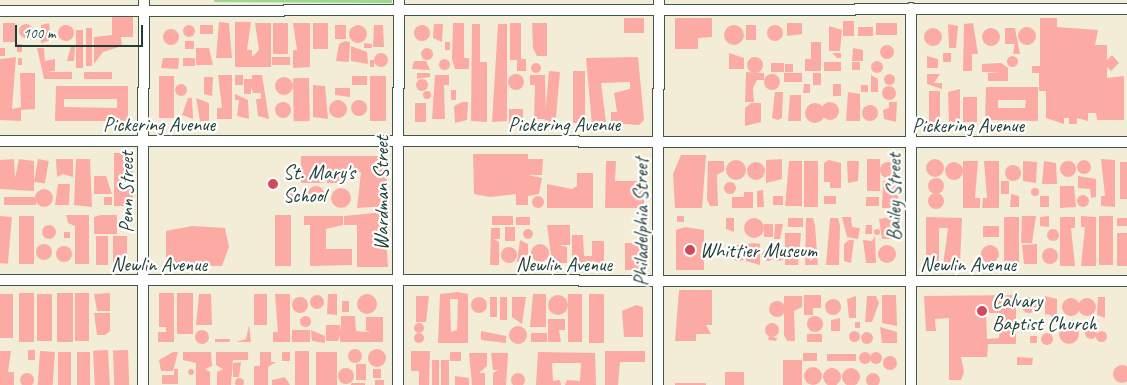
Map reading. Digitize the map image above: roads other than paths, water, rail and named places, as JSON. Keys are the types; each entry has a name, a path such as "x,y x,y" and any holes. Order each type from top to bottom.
{"street":[{"name":"Penn Street","path":"143,385 144,0"},
{"path":"0,11 144,11 399,4 1127,8"},
{"name":"Wardman Street","path":"398,385 399,4"},
{"name":"Philadelphia Street","path":"658,385 659,4"},
{"name":"Bailey Street","path":"911,8 911,385"},
{"name":"Pickering Avenue","path":"0,141 1127,142"},
{"name":"Newlin Avenue","path":"0,280 1127,282"}],"place":[{"name":"St. Mary's School","path":"273,184"},
{"name":"Whittier Museum","path":"690,250"},
{"name":"Calvary Baptist Church","path":"982,311"}]}
